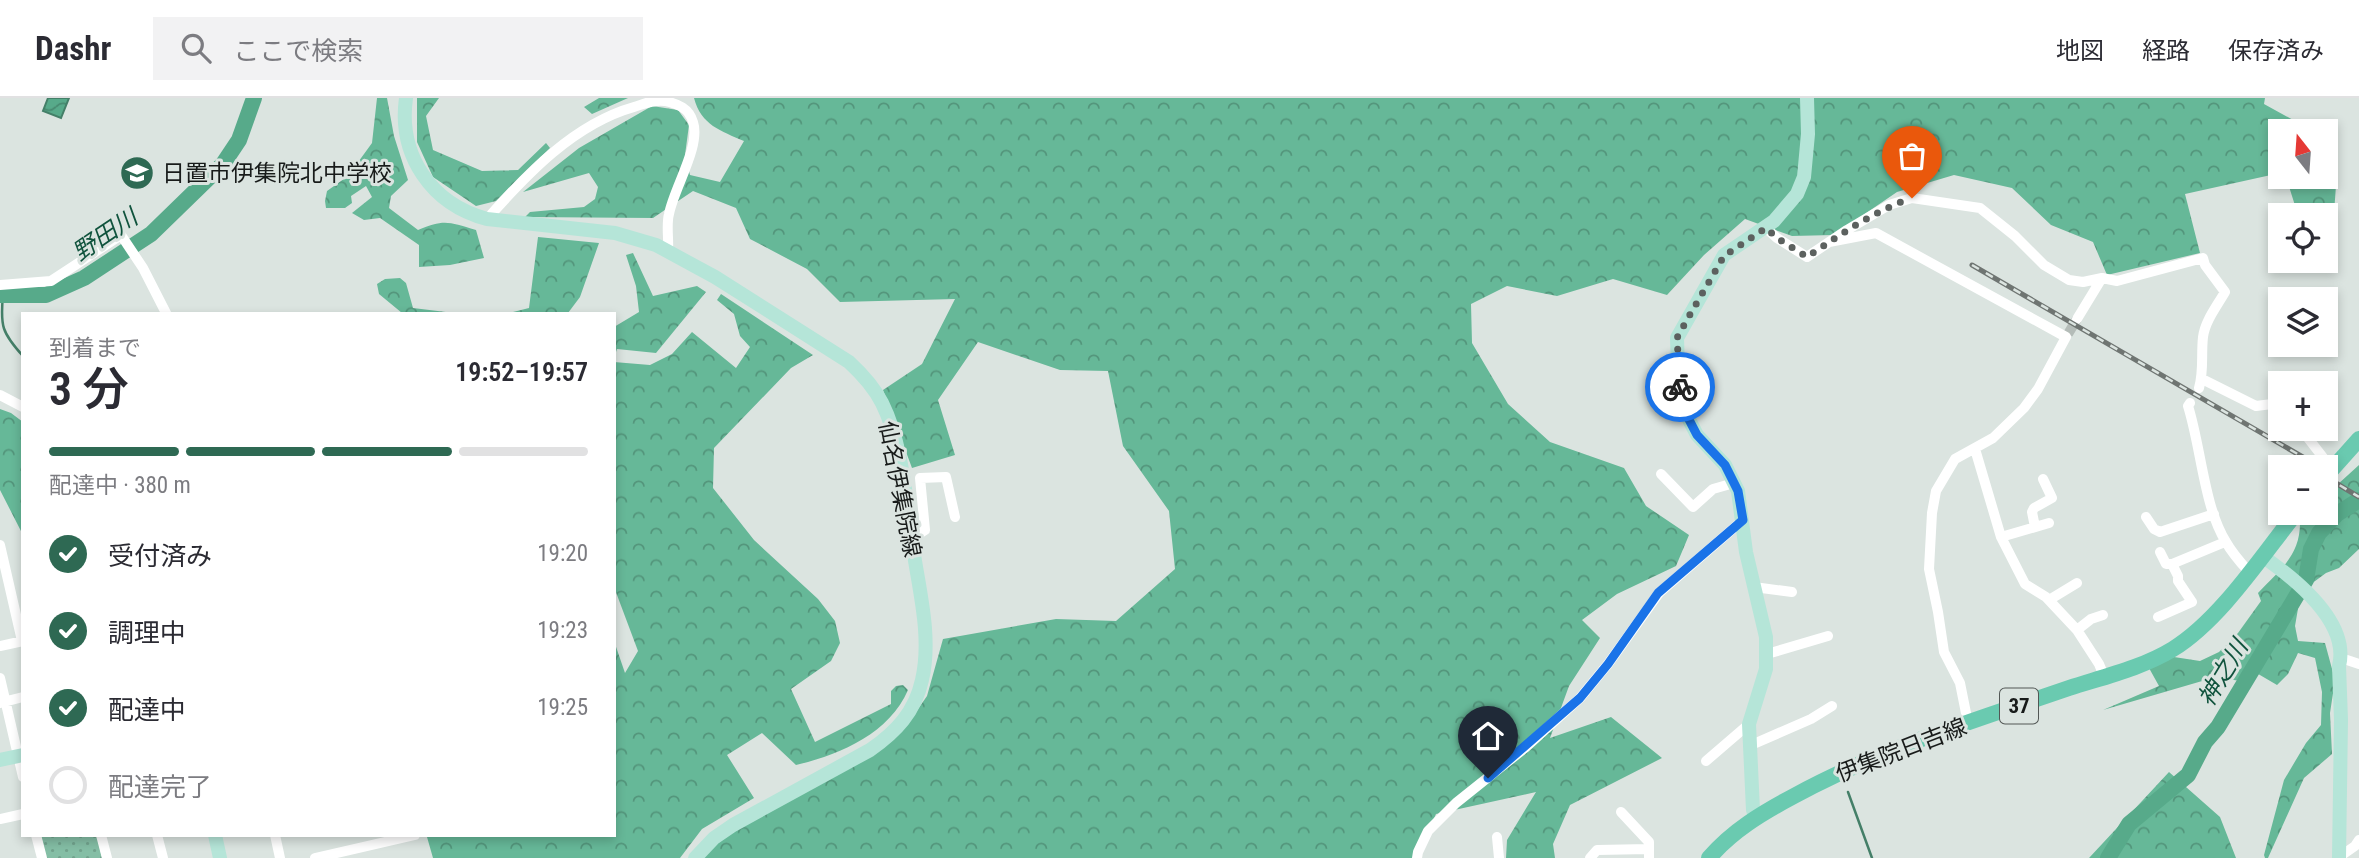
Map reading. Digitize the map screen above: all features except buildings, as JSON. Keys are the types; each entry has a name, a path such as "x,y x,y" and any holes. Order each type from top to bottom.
{"main road":[{"name":"仙名伊集院線","path":"406,98 405,134 411,155 421,174 437,193 449,202 487,219 615,233 668,251 828,347 849,362 867,380 883,404 894,434 911,539 926,649 922,681 906,717 898,728 870,750 733,825 714,838 695,858"},
{"path":"1756,818 1753,810 1749,724 1766,669 1768,654 1763,620 1746,552 1738,491 1725,465 1697,435 1684,410 1677,338 1724,256 1766,228 1797,194 1804,177 1808,134 1807,98"},
{"path":"2338,462 2359,439"},
{"name":"伊集院日吉線","path":"1709,858 1732,834 1756,818 1856,764 2104,677 2170,651 2193,635 2214,615 2287,525"},
{"path":"2262,556 2306,592 2331,620 2339,636 2339,858"},
{"path":"0,760 20,756"},
{"path":"215,837 220,858"}],"street":[{"path":"487,219 548,157 584,130 615,112 658,100 678,104 688,111 695,132 692,149 672,200 668,218 668,251"},
{"path":"1766,228 1807,257 1889,205 1912,198 1980,208 2045,265 2069,280 2083,282 2102,278 2116,281 2203,258 2204,265 2225,292 2207,322 2203,336 2201,383 2256,406 2268,404"},
{"path":"1829,242 1876,233 2067,336 2038,389 2024,408 1993,438 1955,459 1936,491 1929,569 1944,652 1960,683 1968,723"},
{"path":"0,285 51,281 121,235 165,312"},
{"path":"2077,320 2102,278"},
{"path":"0,395 21,406"},
{"path":"2190,403 2188,406 2196,430 2214,514 2225,542 2249,572"},
{"path":"1975,449 2001,537 2025,583 2049,600 2077,629 2104,677"},
{"path":"1661,474 1693,507 1713,489 1734,483"},
{"path":"911,539 925,530 920,478 946,477 955,517"},
{"path":"2035,527 2032,512 2034,508 2052,498 2043,479"},
{"path":"2146,517 2154,529 2160,532 2214,514"},
{"path":"1417,858 1428,831 1456,803 1526,747 1580,698 1608,664 1658,593 1743,520"},
{"path":"2001,537 2049,523"},
{"path":"2160,552 2166,564 2172,564 2225,542"},
{"path":"0,545 4,588 21,638"},
{"path":"2158,617 2192,602 2178,581 2172,564"},
{"path":"2049,600 2077,583"},
{"path":"1754,587 1792,592"},
{"path":"2077,629 2091,619 2103,615"},
{"path":"1768,654 1828,636"},
{"path":"0,646 21,641"},
{"path":"2341,658 2359,664"},
{"path":"0,678 3,702 20,756"},
{"path":"3,702 21,698"},
{"path":"1749,746 1811,719 1832,706"},
{"path":"1706,761 1749,724"},
{"path":"1590,858 1597,850 1649,854 1649,842 1621,812"},
{"path":"0,819 21,814"},
{"path":"37,837 42,858"},
{"path":"102,837 107,858"},
{"path":"158,837 163,858"},
{"path":"275,837 280,858"},
{"path":"315,858 374,839 394,837"},
{"path":"1497,837 1499,858"},
{"path":"2339,858 2359,840"}],"green space":[{"path":"377,98 387,98 394,136 408,180 391,196 389,208 418,230 447,223 476,230 484,258 450,265 419,267 419,245 380,218 364,220 352,213 372,197 366,186 351,196 352,203 345,208 326,208 327,191 348,176 372,143"},
{"path":"417,98 439,98 426,116 433,150 482,171 518,170 546,143 550,148 496,201 476,206 433,177 417,142"},
{"path":"599,98 628,98 592,114 584,107"},
{"path":"694,98 2265,98 2264,104 2291,119 2268,119 2268,176 2185,194 2200,253 2107,275 2093,242 2051,225 2012,188 1954,175 1897,192 1834,235 1792,236 1745,219 1704,255 1667,295 1613,279 1557,296 1507,286 1471,304 1472,343 1508,404 1550,442 1624,468 1646,506 1689,535 1676,566 1617,594 1582,620 1600,638 1569,686 1550,738 1611,717 1662,758 1570,805 1553,844 1555,858 1506,858 1507,840 1536,792 1436,814 1416,858 703,858 716,843 907,725 927,696 943,639 1056,619 1116,621 1175,569 1169,511 1123,446 1108,371 1060,370 978,342 938,400 955,455 912,468 883,390 922,364 955,299 840,302 807,269 750,239 736,208 693,191 653,218 525,217 530,212 584,207 595,199 598,187 589,173 523,192 579,148 652,106 678,110 689,125 685,155 690,175 720,182 744,141 713,126 697,107"},
{"path":"2290,189 2336,189 2335,203 2294,203"},
{"path":"538,237 599,243 580,297 569,312 513,312 529,308"},
{"path":"633,253 653,296 697,286 706,292 656,353 617,349 616,352 616,326 639,312 636,286 626,255"},
{"path":"400,278 406,283 413,308 446,312 401,312 379,294 377,284 385,279"},
{"path":"721,294 813,355 791,368 714,448 713,488 754,540 818,599 835,621 840,643 831,661 791,689 815,742 891,704 891,691 896,686 903,685 908,690 889,719 876,730 829,755 796,765 762,733 727,755 754,798 702,829 680,858 433,858 427,837 616,837 616,647 625,673 638,651 616,592 616,362 650,365 672,354 692,332 736,368 750,347 740,336 734,314 717,300"},
{"path":"0,409 21,420 21,531 0,490"},
{"path":"2359,465 2359,549 2339,568 2326,573 2307,587 2299,603 2295,626 2298,641 2325,643 2335,680 2330,713 2332,754 2304,778 2268,858 2265,858 2284,780 2306,743 2321,725 2322,692 2315,658 2298,653 2288,674 2277,685 2248,668 2240,681 2228,679 2240,653 2239,639 2215,667 2209,679 2103,710 2159,686 2149,668 2174,657 2200,661 2219,652 2238,633 2261,601 2258,593 2287,562 2296,545 2300,525 2338,525 2338,484"},
{"path":"2169,772 2220,817 2236,858 2089,858"}],"shaded area":[{"path":"41,837 97,837 102,858 46,858"}],"water":[{"path":"48,98 69,98 61,118 43,111"}],"waterway":[{"name":"野田川","path":"0,295 46,295 84,278 151,234 223,164 239,140 254,98"},
{"path":"3,295 2,322 7,335 21,354"},
{"name":"神之川","path":"2108,858 2129,824 2188,775 2205,742 2218,727 2306,580 2311,549 2319,533 2337,514 2359,500"},
{"path":"1848,792 1872,858"}],"tunnel":[{"path":"2068,334 2077,319"}],"railway":[{"path":"1972,265 2299,455"},
{"path":"2338,484 2359,497"}],"way so far":[{"path":"1680,387 1677,338 1724,256 1766,228 1807,257 1889,205 1912,198"}],"place":[{"name":"日置市伊集院北中学校","path":"137,173"}],"route":[{"path":"1488,778 1580,698 1608,664 1658,593 1743,520 1738,491 1725,465 1697,435 1684,410 1680,387"}]}
